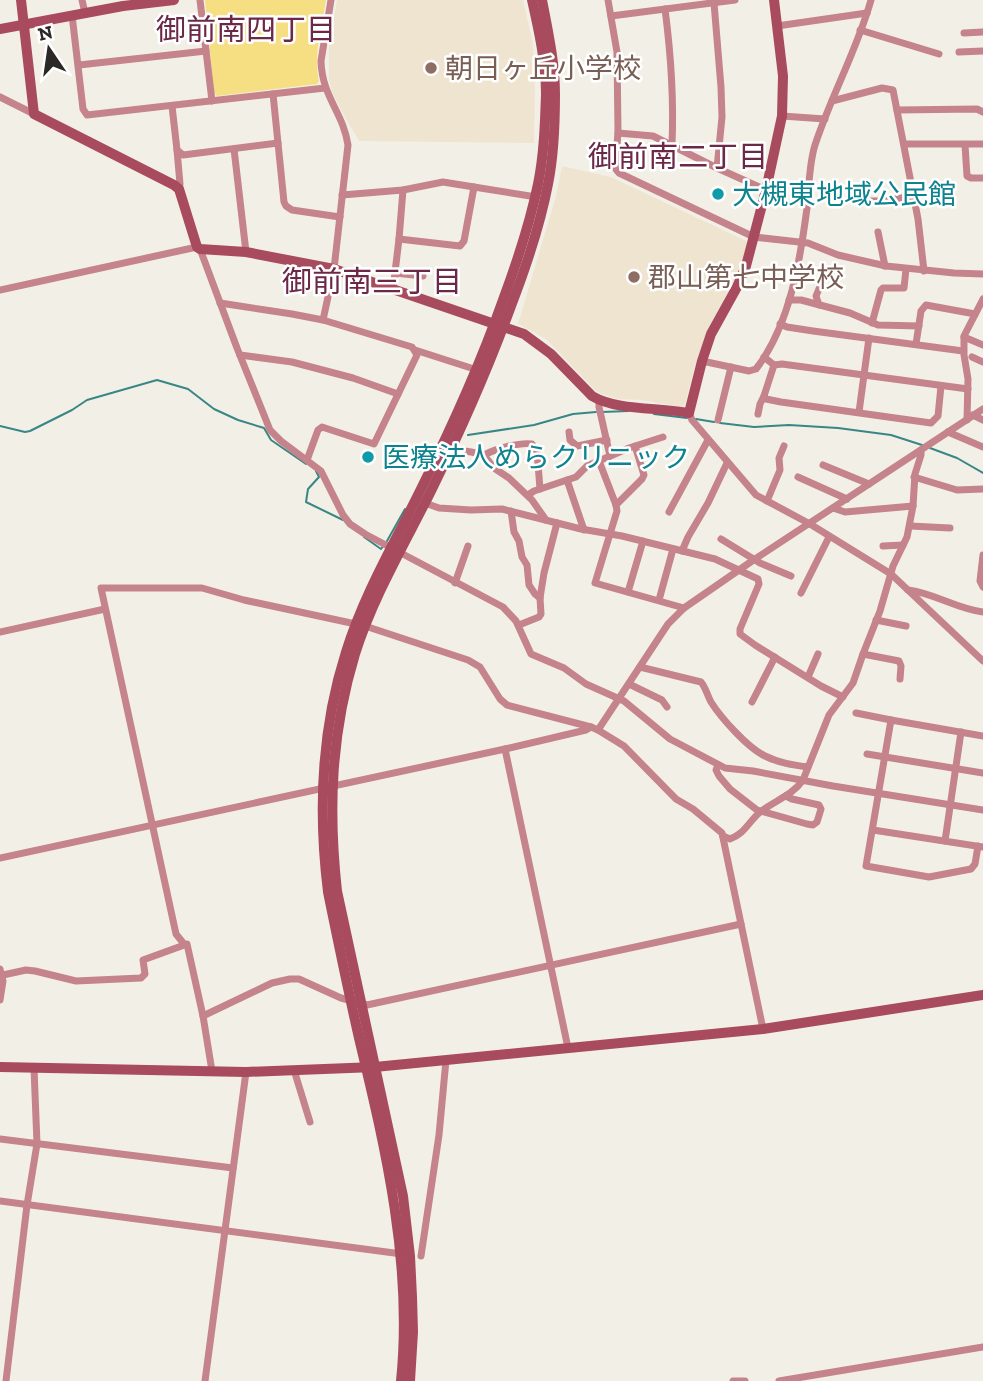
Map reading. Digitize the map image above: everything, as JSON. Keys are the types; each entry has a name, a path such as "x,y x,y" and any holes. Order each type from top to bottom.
{"street":[{"path":"21,0 34,114"},
{"path":"82,0 85,13"},
{"path":"0,29 123,6 174,0"},
{"path":"200,0 212,101"},
{"path":"323,320 334,269 347,152 343,124 325,88 321,61 331,0"},
{"path":"396,550 499,326 539,183 546,92 532,0"},
{"path":"410,1381 413,1332 405,1255 371,1067 328,892 323,852 327,735 337,683 347,650 361,625 368,594 425,503 462,428 531,248 548,185 553,146 555,92 542,0"},
{"path":"608,0 617,52 618,133 615,168 619,173 754,237 803,242 838,255 885,266 983,274"},
{"path":"611,16 735,0"},
{"path":"774,0 783,75 782,116 746,266 711,334 689,413 752,492 891,574 983,660"},
{"path":"702,360 752,371 764,357 780,324 789,300 803,242 814,148 871,0"},
{"path":"714,3 722,87 718,168"},
{"path":"666,9 673,94 672,145"},
{"path":"777,26 867,13"},
{"path":"72,15 83,109 87,115 325,88"},
{"path":"860,30 939,54"},
{"path":"964,33 983,32"},
{"path":"79,65 206,51"},
{"path":"959,52 983,51"},
{"path":"832,101 874,89 893,90 918,219 924,271"},
{"path":"273,94 286,206 292,210 340,217"},
{"path":"0,97 179,189"},
{"path":"172,106 179,189 199,248 270,430 281,442 321,471 350,524 503,607 519,625 531,654 564,668 586,684 619,698 670,738 718,765 729,769 983,810"},
{"path":"897,110 977,109 983,113"},
{"path":"782,116 825,119"},
{"path":"618,133 650,135 766,190"},
{"path":"177,150 183,155 278,144"},
{"path":"904,144 983,144"},
{"path":"965,145 968,176 983,178"},
{"path":"234,149 246,252"},
{"path":"342,195 403,190 443,182 530,196"},
{"path":"399,239 460,246 464,241 474,187"},
{"path":"393,289 403,190"},
{"path":"863,201 914,196"},
{"path":"878,232 885,266"},
{"path":"0,290 199,248 246,252 334,269 524,334 551,354 592,396 600,400 619,405 689,413"},
{"path":"872,323 880,290 904,288 906,269"},
{"path":"395,273 423,276"},
{"path":"819,305 816,296 821,284"},
{"path":"970,418 964,337 983,299"},
{"path":"789,300 801,300 854,314 872,323 919,326"},
{"path":"220,303 323,320 412,346 415,350 417,355 374,444 322,427 318,430 307,460"},
{"path":"916,344 921,309 926,305 975,314"},
{"path":"780,324 963,351"},
{"path":"964,337 983,345"},
{"path":"859,412 869,338"},
{"path":"415,350 471,368"},
{"path":"240,355 292,362 353,378 398,394"},
{"path":"764,357 774,365 968,389"},
{"path":"972,357 983,362"},
{"path":"758,414 774,365"},
{"path":"718,420 731,367"},
{"path":"764,396 774,401 931,423 938,416 941,386"},
{"path":"600,400 610,456"},
{"path":"0,858 594,728 629,684 668,624 684,608 983,409"},
{"path":"970,418 983,420"},
{"path":"569,432 570,440 577,446 607,440"},
{"path":"948,432 983,447"},
{"path":"527,495 576,477 587,466 610,456 663,437"},
{"path":"669,512 708,440"},
{"path":"484,455 525,443 532,444 537,451 540,489"},
{"path":"617,505 644,475 635,446"},
{"path":"767,501 780,470 779,458 784,446"},
{"path":"459,450 484,455 494,468 527,495 546,520"},
{"path":"723,836 730,839 740,834 761,811 798,788 829,715 852,686 891,574 907,537 921,450"},
{"path":"599,461 617,511 595,583 684,608"},
{"path":"682,551 727,463"},
{"path":"823,465 869,484"},
{"path":"798,477 847,499"},
{"path":"915,477 957,490 983,489"},
{"path":"567,480 584,530"},
{"path":"425,503 439,508 502,509 715,559 758,579 760,583 740,634 830,691 843,696"},
{"path":"833,508 845,512 913,506"},
{"path":"511,511 514,532 527,565 529,585 540,598"},
{"path":"519,625 541,614 540,598 557,523"},
{"path":"910,526 950,528"},
{"path":"801,593 829,537"},
{"path":"721,539 754,560 791,576"},
{"path":"628,592 643,541"},
{"path":"883,546 903,545"},
{"path":"456,583 468,546"},
{"path":"659,600 673,549"},
{"path":"983,555 980,581 983,587"},
{"path":"212,1071 187,944 176,934 101,588 202,588 244,600 361,625 468,660 480,667 500,699 507,705 605,733 632,753 676,799 693,809 723,836 763,1029"},
{"path":"907,590 983,612"},
{"path":"0,632 105,609"},
{"path":"876,620 906,626"},
{"path":"807,677 818,654"},
{"path":"863,654 899,661 900,679"},
{"path":"752,702 775,657"},
{"path":"640,667 701,682 722,716 764,756 779,762 808,767"},
{"path":"629,684 662,700 667,707"},
{"path":"856,713 983,736"},
{"path":"873,830 980,847 971,869 929,877 866,866 891,720"},
{"path":"945,841 961,732"},
{"path":"505,749 568,1048"},
{"path":"867,754 983,773"},
{"path":"718,765 718,775 730,789 761,811 807,824 813,825 817,822 821,809 819,805 786,796"},
{"path":"203,1016 272,983 290,979 299,979 341,998 367,1005 741,925"},
{"path":"0,1000 4,981 1,972 35,971 76,981 141,978 145,974 143,960 184,944"},
{"path":"0,1067 246,1072 371,1067 763,1029 983,995"},
{"path":"421,1256 439,1135 446,1060"},
{"path":"6,1381 37,1144 34,1068"},
{"path":"294,1070 310,1122"},
{"path":"205,1381 246,1072"},
{"path":"0,1139 233,1168"},
{"path":"0,1201 405,1255"},
{"path":"401,1381 405,1255"},
{"path":"779,1381 983,1347"},
{"path":"733,1381 745,1381"}],"shaded area":[{"path":"205,0 326,0 318,51 317,84 217,96 214,92"},
{"name":"朝日ヶ丘小学校","path":"337,0 523,0 533,43 534,143 359,141 332,92 329,80 329,46"},
{"name":"郡山第七中学校","path":"562,166 611,177 746,241 741,267 709,327 694,368 685,405 682,407 618,399 601,394 547,340 518,324 556,196"}],"waterway":[{"path":"0,426 30,431 87,400 157,380 188,389 214,409 264,428 271,440 306,464"},
{"path":"602,412 628,411"},
{"path":"468,435 596,412"},
{"path":"654,414 687,418"},
{"path":"696,419 714,422"},
{"path":"720,423 754,427 789,425 838,428 891,435 922,445"},
{"path":"930,448 957,458 983,473"},
{"path":"316,471 319,477 308,489 306,502 343,520"},
{"path":"387,541 405,509"},
{"path":"364,537 381,549 384,545"}],"place":[{"name":"朝日ヶ丘小学校","path":"431,68"},
{"name":"大槻東地域公民館","path":"718,194"},
{"name":"郡山第七中学校","path":"634,277"},
{"name":"医療法人めらクリニック","path":"368,457"}],"district":[{"name":"御前南四丁目","path":"246,30"},
{"name":"御前南二丁目","path":"678,157"},
{"name":"御前南三丁目","path":"372,282"}]}
